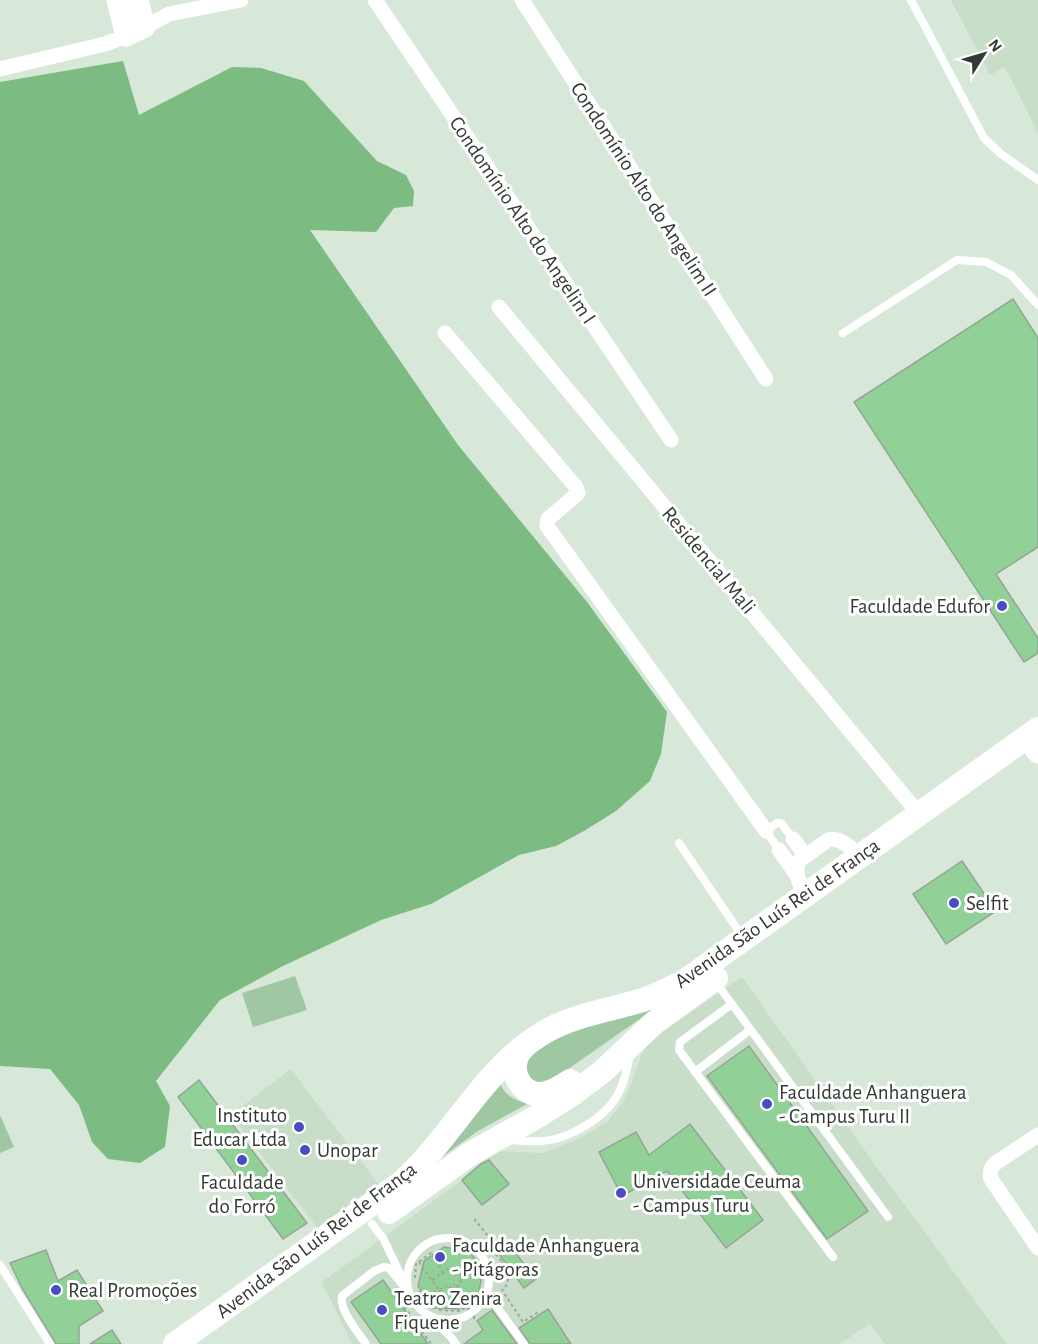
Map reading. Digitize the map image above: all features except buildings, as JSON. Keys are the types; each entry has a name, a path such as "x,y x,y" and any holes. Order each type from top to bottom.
{"main road":[{"name":"Avenida São Luís Rei de França","path":"175,1344 401,1183 421,1164 491,1077 545,1031 673,987 744,938 801,886 860,855 919,814 1037,745"},
{"name":"Avenida São Luís Rei de França","path":"204,1344 470,1154 573,1093 603,1071 654,1023 1037,745"},
{"path":"525,1046 515,1061 515,1074 527,1091 541,1094 556,1090 634,1042"}],"street":[{"path":"117,0 136,31"},
{"path":"136,31 138,0"},
{"path":"0,69 105,44 169,14 242,0"},
{"name":"Condomínio Alto do Angelim I","path":"375,0 671,440"},
{"name":"Condomínio Alto do Angelim II","path":"522,0 766,378"},
{"name":"Residencial Mali","path":"499,307 919,814"},
{"path":"445,333 576,487 578,493 548,519 547,526 766,831"},
{"path":"794,839 806,856"},
{"path":"801,886 797,864 833,839 860,855"},
{"path":"779,850 801,886"},
{"path":"1038,1135 993,1166 990,1174 991,1179 1038,1248"}],"lane":[{"path":"911,0 984,138 1001,154 1038,180"},
{"path":"843,333 957,260 986,262 1011,275 1038,305"},
{"path":"779,850 766,831 777,823 781,823 794,839"},
{"path":"679,843 744,938"},
{"path":"714,980 888,1217"},
{"path":"732,1004 680,1042 679,1050 833,1257"},
{"path":"695,1072 750,1030"},
{"path":"496,1138 525,1141 553,1140 591,1122 607,1109 620,1091 634,1042"},
{"path":"372,1224 382,1238 412,1297"},
{"path":"412,1297 408,1288 408,1271 415,1255 428,1244 447,1238 456,1239 466,1242 481,1255 486,1263 489,1283 476,1309 462,1317 445,1320 422,1310"},
{"path":"0,1265 50,1344"},
{"path":"366,1344 344,1311 341,1303 342,1296 374,1271 384,1267 389,1268 422,1310 456,1344"},
{"path":"486,1292 524,1344"}],"path":[{"path":"476,1219 493,1242 497,1256 506,1268 509,1280 507,1286 502,1290 524,1322 537,1312 539,1315"},
{"path":"444,1273 431,1253 416,1264 414,1284 432,1310 461,1311 471,1304 455,1286"},
{"path":"419,1262 443,1296 460,1283 462,1276 457,1269 448,1268 432,1280"},
{"path":"424,1298 446,1286 448,1289 455,1286"},
{"path":"395,1293 431,1344"}],"shaded area":[{"path":"951,0 1038,0 1038,133 1005,67 990,75"},
{"path":"742,977 878,1169 1007,1344 885,1344 870,1324 839,1344 352,1344 322,1282 462,1180 497,1151 543,1153 580,1138 608,1121 623,1102 642,1053 653,1038"},
{"name":"Unopar","path":"291,1069 379,1185 319,1230 231,1115"}],"green space":[{"path":"123,61 139,115 232,67 261,68 304,81 377,161 406,175 414,191 413,206 394,208 376,232 310,230 458,445 587,602 667,712 661,754 650,781 616,811 556,846 519,855 431,904 381,920 281,967 220,1000 156,1081 170,1106 165,1147 140,1163 108,1159 92,1142 79,1105 50,1069 0,1066 0,82"},
{"path":"295,976 307,1010 253,1027 242,993"},
{"path":"654,1009 551,1081 543,1084 529,1080 522,1064 532,1051 591,1022"},
{"path":"498,1078 508,1095 527,1104 478,1131 424,1170"},
{"path":"0,1115 14,1147 0,1153"}],"place":[{"name":"Faculdade Edufor","path":"1002,606"},
{"name":"Selfit","path":"954,903"},
{"name":"Faculdade Anhanguera - Campus Turu II","path":"767,1104"},
{"name":"Instituto Educar Ltda","path":"299,1127"},
{"name":"Unopar","path":"305,1150"},
{"name":"Faculdade do Forró","path":"242,1160"},
{"name":"Universidade Ceuma - Campus Turu","path":"621,1193"},
{"name":"Faculdade Anhanguera - Pitágoras","path":"440,1257"},
{"name":"Real Promoções","path":"56,1290"},
{"name":"Teatro Zenira Fiquene","path":"382,1310"}]}
